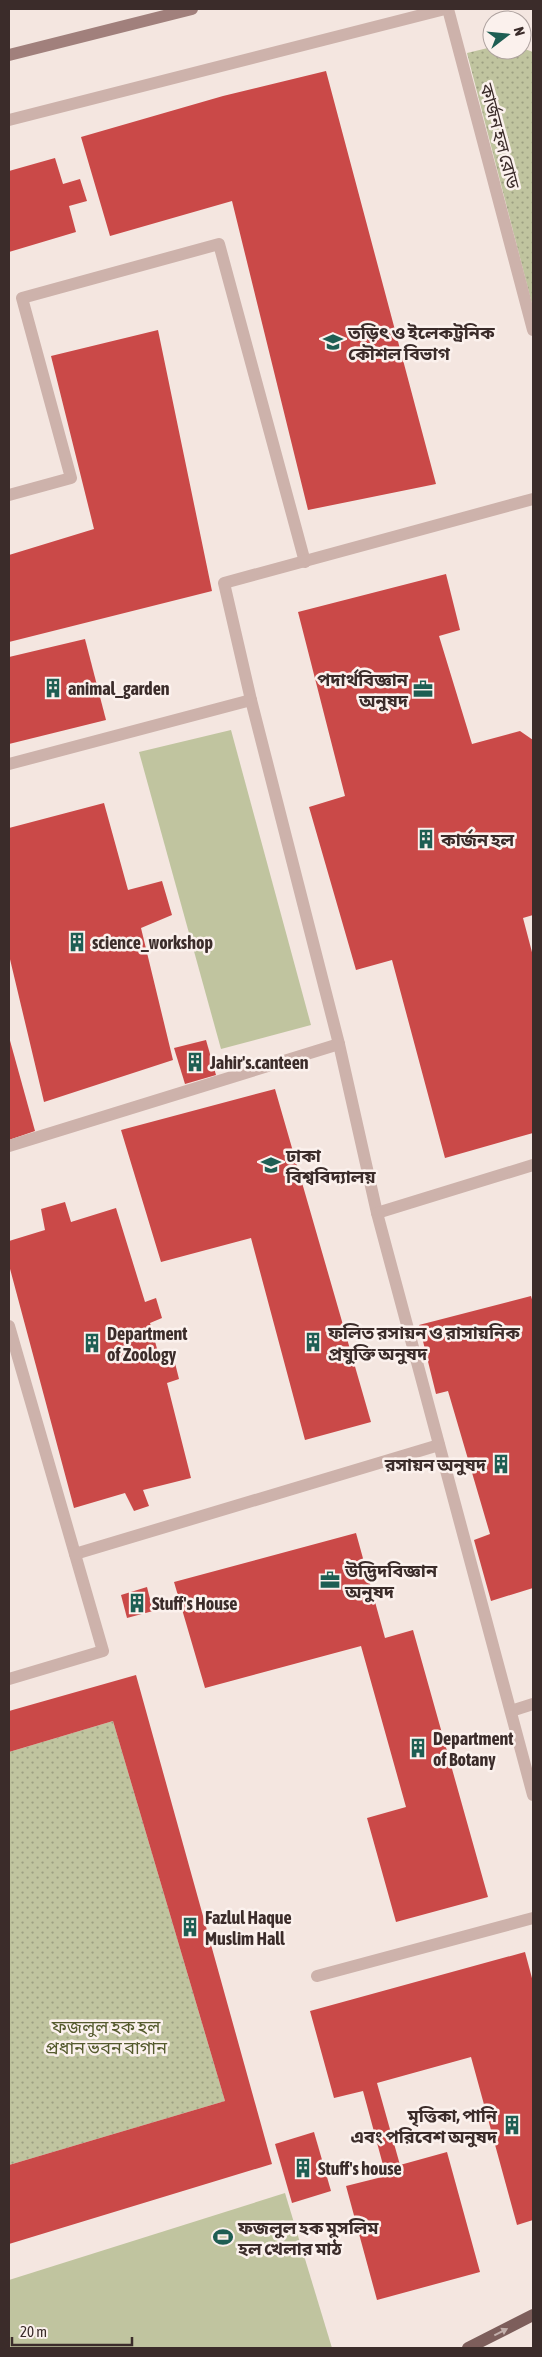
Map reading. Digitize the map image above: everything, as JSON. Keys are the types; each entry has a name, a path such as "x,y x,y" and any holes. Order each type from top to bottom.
{"main road":[{"path":"9,55 192,9"},
{"path":"468,2348 533,2315"}],"lane":[{"path":"9,120 446,9"},
{"name":"কার্জন হল রোড","path":"446,9 533,330"},
{"path":"9,495 71,478 22,298 219,244 305,562"},
{"path":"533,499 224,584 251,700 339,1044 377,1213 533,1795"},
{"path":"9,764 251,700"},
{"path":"9,1146 339,1044"},
{"path":"377,1213 533,1166"},
{"path":"9,1326 102,1651 9,1679"},
{"path":"75,1554 439,1445"},
{"path":"511,1711 533,1704"},
{"path":"317,1976 533,1918"}],"green space":[{"path":"482,49 482,60 532,60 533,52 533,308 467,53"},
{"path":"231,730 311,1025 221,1049 139,752"},
{"name":"ফজলুল হক হল প্রধান ভবন বাগান","path":"113,1721 225,2101 9,2165 9,1752"},
{"name":"ফজলুল হক মুসলিম হল খেলার মাঠ","path":"285,2193 332,2348 9,2348 9,2280"}],"building":[{"name":"তড়িৎ ও ইলেকট্রনিক কৌশল বিভাগ","path":"326,71 436,484 308,510 232,201 110,236 81,137 223,96"},
{"path":"55,158 63,184 80,179 87,201 69,206 76,232 9,252 9,171"},
{"path":"158,330 212,591 9,642 9,555 94,529 51,356"},
{"name":"কার্জন হল","path":"446,574 460,630 439,636 472,744 520,731 533,740 533,915 523,918 533,956 533,1133 445,1158 392,960 356,970 309,807 345,796 298,612"},
{"name":"animal_garden","path":"85,639 106,720 9,744 9,657"},
{"name":"science_workshop","path":"104,803 128,890 162,881 172,915 141,928 173,1060 44,1102 9,955 9,828"},
{"path":"9,1037 35,1131 9,1140"},
{"name":"Jahir's.canteen","path":"206,1040 216,1075 185,1084 174,1048"},
{"name":"ফলিত রসায়ন ও রাসায়নিক প্রযুক্তি অনুষদ","path":"275,1089 371,1422 305,1440 251,1238 161,1262 121,1130"},
{"name":"Department of Zoology","path":"65,1202 71,1222 116,1208 145,1302 156,1298 162,1318 150,1323 162,1367 175,1363 179,1379 167,1383 191,1478 143,1490 149,1506 134,1511 125,1493 74,1508 9,1265 9,1241 45,1230 41,1209"},
{"name":"রসায়ন অনুষদ","path":"531,1296 533,1303 533,1588 491,1601 474,1540 490,1534 448,1391 436,1394 419,1325"},
{"name":"Department of Botany","path":"356,1533 385,1638 413,1630 488,1897 396,1922 367,1818 406,1807 361,1646 205,1688 174,1582"},
{"name":"Stuff's House","path":"147,1587 153,1611 127,1618 121,1595"},
{"name":"Fazlul Haque Muslim Hall","path":"136,1675 272,2164 9,2244 9,2165 225,2101 113,1721 9,1752 9,1711"},
{"name":"মৃত্তিকা, পানি এবং পরিবেশ অনুষদ","path":"525,1952 533,1982 533,2220 517,2225 471,2057 377,2083 400,2165 447,2152 480,2272 377,2300 346,2186 386,2176 363,2091 334,2098 310,2011"},
{"name":"Stuff's house","path":"314,2132 331,2191 292,2203 275,2144"}],"place":[{"name":"তড়িৎ ও ইলেকট্রনিক কৌশল বিভাগ","path":"333,342"},
{"name":"animal_garden","path":"53,688"},
{"name":"পদার্থবিজ্ঞান অনুষদ","path":"423,689"},
{"name":"কার্জন হল","path":"426,839"},
{"name":"science_workshop","path":"77,942"},
{"name":"Jahir's.canteen","path":"195,1062"},
{"name":"ঢাকা বিশ্ববিদ্যালয়","path":"271,1165"},
{"name":"ফলিত রসায়ন ও রাসায়নিক প্রযুক্তি অনুষদ","path":"313,1342"},
{"name":"Department of Zoology","path":"92,1343"},
{"name":"রসায়ন অনুষদ","path":"501,1464"},
{"name":"উদ্ভিদবিজ্ঞান অনুষদ","path":"330,1580"},
{"name":"Stuff's House","path":"137,1603"},
{"name":"Department of Botany","path":"418,1748"},
{"name":"Fazlul Haque Muslim Hall","path":"190,1927"},
{"name":"মৃত্তিকা, পানি এবং পরিবেশ অনুষদ","path":"512,2125"},
{"name":"Stuff's house","path":"303,2168"},
{"name":"ফজলুল হক মুসলিম হল খেলার মাঠ","path":"223,2237"}]}
